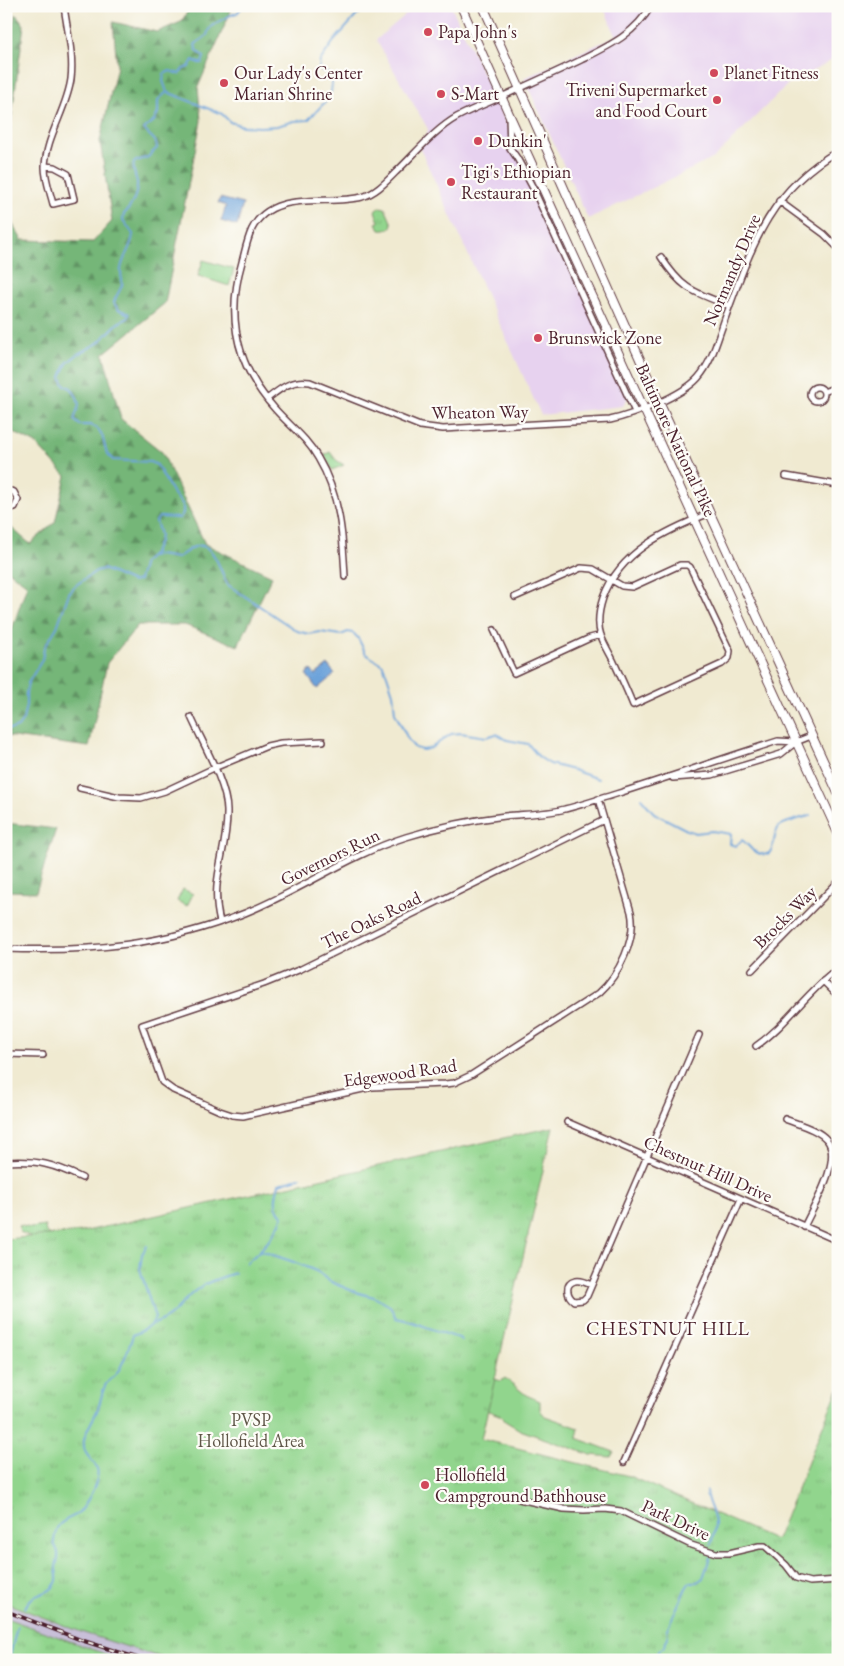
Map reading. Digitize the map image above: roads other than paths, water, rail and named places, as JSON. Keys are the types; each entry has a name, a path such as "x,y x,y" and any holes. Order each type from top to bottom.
{"main road":[{"name":"Baltimore National Pike","path":"461,6 838,833"},
{"name":"Baltimore National Pike","path":"483,6 659,402 838,793"}],"street":[{"path":"45,166 54,167 68,174 74,199 53,204 45,166 48,146 63,109 71,79 71,51 64,6"},
{"path":"345,578 340,520 330,481 311,448 267,399 253,379 244,361 238,341 234,299 239,272 250,236 259,219 265,213 292,202 354,198 370,194 450,121 565,68 623,38 639,24 652,6"},
{"path":"509,114 510,148 532,188 635,412"},
{"name":"Normandy Drive","path":"644,408 690,386 703,372 712,354 758,237 779,201 812,168 838,151"},
{"path":"779,201 824,234 838,248"},
{"path":"661,257 673,275 687,288 730,306"},
{"name":"Wheaton Way","path":"267,399 290,383 310,382 420,426 443,429 598,421 619,418 644,408"},
{"path":"824,392 838,386"},
{"path":"786,476 838,485"},
{"path":"6,490 14,492 18,500 15,507 6,510"},
{"path":"515,598 581,568 593,569 611,581 622,586 632,587 680,565 687,565 692,571 730,655 728,661 633,705 601,635 599,617 601,604 611,581 622,565 640,548 663,534 710,513"},
{"path":"494,630 514,673 590,638 601,635"},
{"path":"191,717 226,796 225,834 216,884 216,907 220,922"},
{"name":"Governors Run","path":"665,779 712,775 781,754 796,742 811,736"},
{"path":"80,788 118,797 141,798 165,791 267,746 281,743 323,741"},
{"name":"Governors Run","path":"6,950 63,951 129,944 172,936 220,922 273,900 357,856 406,837 482,819 567,809 665,779 778,741 796,742"},
{"name":"Edgewood Road","path":"142,1024 162,1082 172,1090 232,1115 253,1114 372,1087 444,1084 461,1080 599,993 615,974 630,943 633,922 598,799"},
{"name":"The Oaks Road","path":"142,1024 264,984 301,969 604,820"},
{"name":"Brocks Way","path":"752,970 838,882"},
{"path":"756,1046 775,1031 823,981 838,969"},
{"path":"823,981 838,996"},
{"path":"591,1285 577,1281 570,1285 568,1289 570,1298 574,1301 583,1300 587,1296 700,1035"},
{"path":"6,1054 43,1055"},
{"path":"785,1118 822,1136 827,1140 833,1155 829,1171 804,1227"},
{"name":"Chestnut Hill Drive","path":"567,1122 838,1241"},
{"path":"6,1162 46,1163 82,1178"},
{"path":"624,1462 741,1199"},
{"name":"Park Drive","path":"519,1499 564,1509 614,1509 622,1511 691,1545 716,1553 728,1553 765,1546 786,1565 796,1578 810,1582 838,1580"}],"water":[{"path":"220,198 243,204 237,226 221,221 226,206 218,203"},
{"path":"328,665 335,674 317,689 306,674 311,670 315,675"}],"waterway":[{"path":"167,92 163,81 164,74 170,71 179,74 183,69 189,67 193,60 202,63 204,57 197,51 195,45 207,35 211,26 237,13 243,6"},
{"path":"6,729 18,727 23,720 28,683 42,660 44,648 57,627 69,593 76,585 96,571 103,569 133,582 139,580 144,562 154,553 159,541 160,535 156,521 159,517 180,518 183,513 183,505 172,492 157,465 150,462 113,460 107,454 102,435 97,428 91,425 80,425 74,420 79,405 77,397 71,388 64,385 61,377 67,363 78,354 98,343 118,323 128,318 129,314 118,309 114,303 122,285 121,269 133,234 123,220 124,214 132,203 137,190 134,162 148,157 157,148 154,140 144,129 154,121 158,113 158,100 167,92 222,114 230,122 243,126 277,126 294,121 308,120 327,100 331,92 333,76 319,69 320,61 334,41 358,14 372,6"},
{"path":"151,557 159,555 177,558 194,547 201,546 207,548 216,559 228,585 297,631 309,634 320,632 341,635 348,632 353,633 358,638 366,654 383,665 393,693 395,713 409,741 415,748 423,750 431,748 451,734 461,733 486,737 496,734 507,740 528,744 539,757 550,764 598,779"},
{"path":"641,798 654,813 687,830 696,833 712,831 731,834 730,844 736,846 742,840 752,850 762,854 768,854 771,851 775,834 781,825 811,815"},
{"path":"246,1263 268,1242 283,1216 276,1205 279,1184 301,1177"},
{"path":"25,1608 31,1599 49,1590 57,1581 58,1550 54,1543 57,1528 61,1523 81,1511 97,1478 98,1471 86,1453 84,1440 98,1409 104,1387 120,1368 133,1335 149,1326 155,1318 140,1269 142,1254 147,1246"},
{"path":"261,1251 316,1271 329,1281 355,1292 374,1297 390,1306 396,1318 459,1338 462,1341"},
{"path":"154,1324 168,1317 202,1286 235,1273"},
{"path":"706,1491 715,1523 711,1544"},
{"path":"654,1660 659,1650 664,1647 668,1637 667,1629 686,1588 690,1582 697,1582 703,1578 710,1557"},
{"path":"9,1660 17,1627"}],"railway":[{"path":"6,1611 81,1640 143,1660"}],"place":[{"name":"Papa John's","path":"428,32"},
{"name":"Planet Fitness","path":"714,73"},
{"name":"Our Lady's Center Marian Shrine","path":"224,83"},
{"name":"S-Mart","path":"441,94"},
{"name":"Triveni Supermarket and Food Court","path":"717,100"},
{"name":"Dunkin'","path":"478,141"},
{"name":"Tigi's Ethiopian Restaurant","path":"451,182"},
{"name":"Brunswick Zone","path":"538,338"},
{"name":"Hollofield Campground Bathhouse","path":"425,1485"}],"district":[{"name":"CHESTNUT HILL","path":"668,1328"}],"park label":[{"name":"PVSP Hollofield Area","path":"251,1430"}]}
